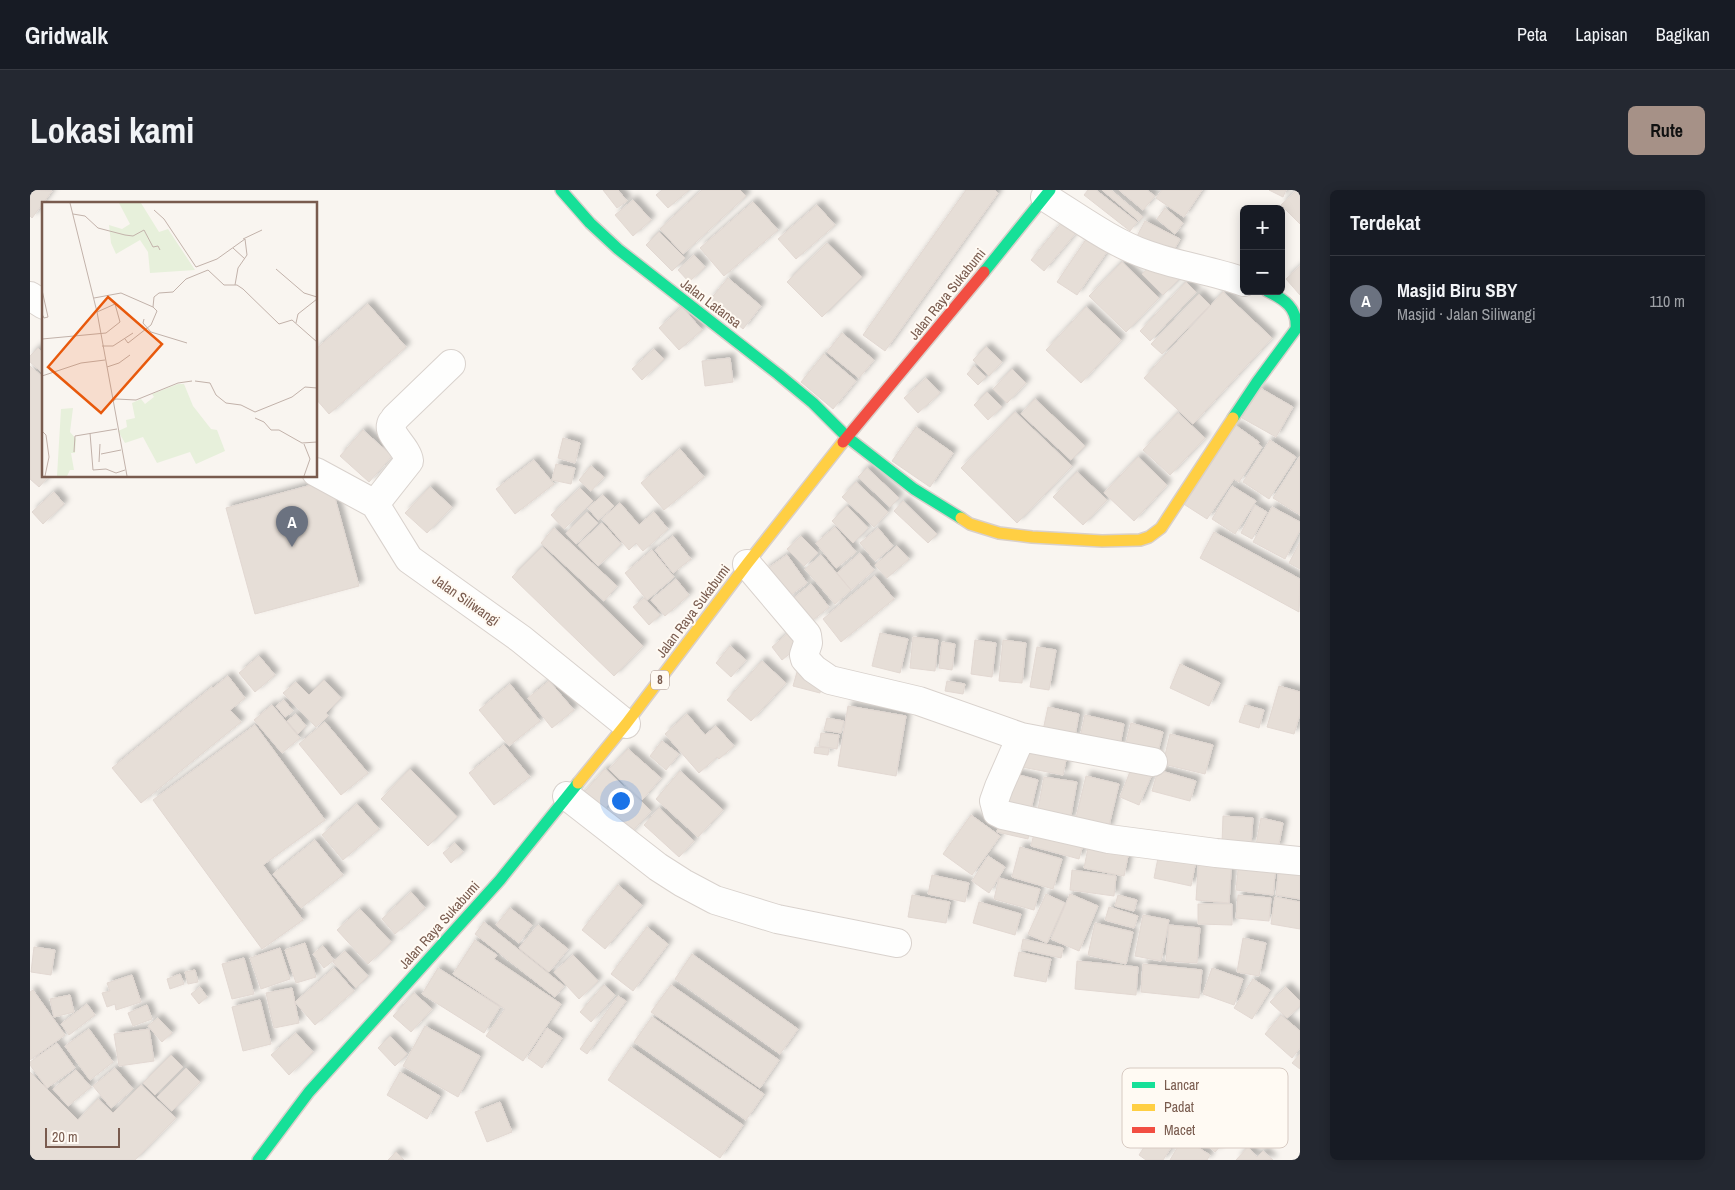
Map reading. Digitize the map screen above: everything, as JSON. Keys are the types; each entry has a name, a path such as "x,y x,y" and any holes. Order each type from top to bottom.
{"main road":[{"name":"Jalan Latansa","path":"561,190 590,223 618,249 778,374 813,403 847,437 914,489 970,524 999,533 1102,541 1140,540 1149,537 1161,528 1257,382 1296,329 1298,320 1293,308 1274,295"},
{"name":"Jalan Raya Sukabumi","path":"258,1160 309,1092 500,880 626,724 747,564 847,437 1048,194"}],"street":[{"path":"1048,194 1142,254 1240,281"},
{"path":"30,296 42,304"},
{"path":"318,473 375,504 409,461 408,455 391,432 390,425 451,364"},
{"name":"Jalan Siliwangi","path":"375,504 409,560 521,639 626,724"},
{"path":"747,564 807,635 808,643 804,655 807,662 830,680 919,701 1021,737 1153,762"},
{"path":"1021,737 994,801 997,812 1002,815 1109,839 1216,853 1300,861"},
{"path":"567,796 658,867 715,900 777,919 897,943"}],"building":[{"path":"30,190 52,191 32,218 30,216"},
{"path":"603,190 618,190 627,201 617,208"},
{"path":"662,190 689,190 668,208 656,195"},
{"path":"702,190 740,190 746,196 683,254 660,229"},
{"path":"966,190 995,190 998,193 885,351 863,335"},
{"path":"1088,190 1096,190 1137,222 1130,231 1084,195"},
{"path":"1102,190 1111,190 1143,217 1139,221"},
{"path":"1119,190 1147,190 1155,196 1143,210"},
{"path":"1162,190 1202,190 1184,217 1156,198"},
{"path":"1269,190 1286,190 1283,197"},
{"path":"1297,190 1300,190 1300,224 1285,209 1285,205 1281,205"},
{"path":"633,200 651,220 633,236 615,215"},
{"path":"753,202 778,230 724,276 700,248"},
{"path":"817,205 835,225 796,259 778,239"},
{"path":"1165,208 1183,223 1175,234 1157,219"},
{"path":"1067,216 1080,228 1044,271 1031,260"},
{"path":"1145,221 1180,239 1169,259 1135,240"},
{"path":"659,232 685,258 672,271 646,245"},
{"path":"1091,232 1111,246 1077,295 1057,282"},
{"path":"827,243 862,277 822,317 787,282"},
{"path":"694,255 705,267 689,282 678,270"},
{"path":"1157,260 1181,277 1163,295 1142,274"},
{"path":"1122,262 1159,298 1126,332 1089,296"},
{"path":"1300,266 1300,295 1286,279"},
{"path":"728,278 761,306 743,329 709,301"},
{"path":"1186,282 1196,292 1150,341 1140,331"},
{"path":"1223,292 1272,338 1193,424 1144,378"},
{"path":"1199,294 1210,305 1162,354 1151,344"},
{"path":"368,304 406,347 329,414 318,401 318,347"},
{"path":"682,307 702,330 679,350 659,328"},
{"path":"1086,307 1121,340 1081,383 1046,350"},
{"path":"842,333 874,360 859,378 827,352"},
{"path":"986,347 1002,362 989,376 973,360"},
{"path":"38,348 42,352 42,372 30,362 30,356"},
{"path":"654,349 664,359 642,380 632,369"},
{"path":"824,354 856,381 833,409 801,382"},
{"path":"730,358 733,382 705,386 702,361"},
{"path":"30,366 42,376 42,478 47,478 39,487 30,479"},
{"path":"974,366 986,377 978,385 967,374"},
{"path":"1012,369 1026,383 1007,403 993,389"},
{"path":"926,378 940,393 918,413 904,398"},
{"path":"1260,388 1293,407 1276,437 1242,418"},
{"path":"987,392 1002,407 988,420 974,405"},
{"path":"1035,399 1085,446 1071,460 1021,414"},
{"path":"1015,412 1072,466 1017,523 961,468"},
{"path":"1178,413 1205,438 1170,475 1143,450"},
{"path":"1235,425 1259,442 1258,444 1262,447 1239,482 1234,479 1207,519 1182,503"},
{"path":"916,427 953,453 930,487 892,461"},
{"path":"363,430 392,456 369,482 340,456"},
{"path":"563,438 580,443 575,463 558,458"},
{"path":"1270,440 1296,457 1269,499 1243,482"},
{"path":"680,449 704,477 664,510 641,483"},
{"path":"1300,456 1300,515 1273,498"},
{"path":"1138,457 1167,485 1134,521 1104,493"},
{"path":"534,460 554,484 515,514 496,489"},
{"path":"556,464 575,468 571,484 552,480"},
{"path":"591,466 604,477 591,491 579,480"},
{"path":"867,468 899,498 890,507 858,477"},
{"path":"1077,472 1107,500 1083,525 1053,497"},
{"path":"330,480 359,586 255,614 226,508"},
{"path":"856,482 888,512 874,527 842,497"},
{"path":"1232,486 1256,501 1235,534 1212,519"},
{"path":"430,487 452,507 427,533 405,513"},
{"path":"580,488 593,501 564,529 551,515"},
{"path":"54,492 64,504 43,524 32,512"},
{"path":"603,495 614,506 598,520 588,508"},
{"path":"903,501 937,534 928,543 894,511"},
{"path":"620,503 639,525 654,512 668,529 643,551 636,543 629,550 602,519"},
{"path":"1255,505 1267,512 1252,539 1241,533"},
{"path":"847,506 868,528 853,543 832,521"},
{"path":"1272,507 1300,522 1300,530 1285,559 1253,542"},
{"path":"587,512 598,523 576,544 566,533"},
{"path":"602,523 621,544 598,566 578,545"},
{"path":"835,527 856,552 836,568 816,543"},
{"path":"554,528 617,586 604,601 541,543"},
{"path":"878,528 893,546 875,561 860,543"},
{"path":"1214,532 1300,579 1299,612 1200,558"},
{"path":"673,536 691,559 673,573 655,550"},
{"path":"801,536 818,553 804,566 787,549"},
{"path":"1300,542 1300,569 1289,563"},
{"path":"897,546 909,559 887,578 875,565"},
{"path":"542,547 643,646 614,676 512,577"},
{"path":"652,550 674,577 647,600 625,573"},
{"path":"860,553 874,570 851,590 837,573"},
{"path":"787,555 807,583 784,600 764,571"},
{"path":"821,555 851,590 835,604 805,569"},
{"path":"875,576 894,599 841,642 823,619"},
{"path":"676,579 689,595 665,616 651,600"},
{"path":"811,584 829,607 807,625 789,602"},
{"path":"644,598 660,615 649,625 633,607"},
{"path":"880,633 908,639 900,673 872,666"},
{"path":"787,634 798,647 782,660 772,647"},
{"path":"913,637 938,640 935,671 910,668"},
{"path":"975,640 996,643 992,677 971,674"},
{"path":"1003,640 1026,643 1022,683 999,681"},
{"path":"942,642 955,644 952,670 939,668"},
{"path":"730,646 746,660 731,677 716,663"},
{"path":"1037,647 1056,650 1049,690 1030,687"},
{"path":"259,656 275,675 255,692 239,673"},
{"path":"762,661 786,683 751,721 727,700"},
{"path":"1180,664 1220,683 1209,706 1170,688"},
{"path":"797,672 823,679 820,693 793,686"},
{"path":"228,676 245,698 230,710 241,722 141,803 112,768"},
{"path":"324,680 341,698 326,713 328,716 316,727 283,693 296,682 309,695"},
{"path":"549,681 574,710 552,728 528,698"},
{"path":"947,681 965,684 963,694 945,691"},
{"path":"510,684 540,721 509,746 479,710"},
{"path":"1279,686 1300,692 1300,714 1294,734 1267,727"},
{"path":"284,700 293,711 285,717 276,706"},
{"path":"272,705 300,738 282,753 254,720"},
{"path":"1245,705 1264,710 1259,728 1239,722"},
{"path":"848,706 906,716 896,776 838,766"},
{"path":"1048,707 1079,714 1074,742 1042,735"},
{"path":"296,714 306,726 298,734 287,721"},
{"path":"687,714 705,735 716,726 734,746 719,759 717,757 699,773 665,734"},
{"path":"1085,715 1124,724 1119,751 1079,742"},
{"path":"827,718 844,721 841,733 824,730"},
{"path":"325,722 368,773 341,795 299,744"},
{"path":"1131,723 1163,732 1156,760 1124,751"},
{"path":"255,725 325,820 263,865 303,920 262,949 153,800"},
{"path":"821,733 839,735 837,749 819,746"},
{"path":"1170,734 1213,745 1205,774 1163,764"},
{"path":"662,741 679,754 666,770 650,756"},
{"path":"1027,742 1068,750 1063,775 1022,767"},
{"path":"504,745 530,777 494,805 469,773"},
{"path":"815,747 829,748 828,755 814,753"},
{"path":"628,749 661,778 642,800 609,769"},
{"path":"1133,764 1153,772 1139,805 1120,797"},
{"path":"410,769 457,817 428,846 381,799"},
{"path":"605,769 624,787 597,817 577,800"},
{"path":"1158,770 1196,781 1190,801 1152,791"},
{"path":"680,771 723,810 698,837 656,799"},
{"path":"1008,772 1038,780 1030,813 999,805"},
{"path":"1086,776 1119,784 1108,830 1075,822"},
{"path":"1044,777 1077,782 1070,821 1037,815"},
{"path":"628,789 651,811 627,837 603,815"},
{"path":"357,804 379,829 343,860 322,835"},
{"path":"659,808 694,841 679,857 644,825"},
{"path":"971,815 1000,836 972,875 943,854"},
{"path":"1223,816 1253,818 1251,845 1222,843"},
{"path":"1261,818 1283,823 1278,849 1256,845"},
{"path":"999,822 1030,829 1028,839 997,832"},
{"path":"1036,825 1085,838 1079,859 1031,846"},
{"path":"1090,838 1130,846 1124,876 1084,868"},
{"path":"315,840 343,875 301,908 273,874"},
{"path":"455,843 463,852 451,863 443,853"},
{"path":"1020,847 1062,859 1053,889 1012,877"},
{"path":"1160,848 1197,856 1191,886 1154,878"},
{"path":"1199,854 1232,857 1229,903 1196,900"},
{"path":"988,856 1005,867 989,893 972,881"},
{"path":"1239,860 1276,864 1273,895 1236,890"},
{"path":"1279,867 1300,870 1300,899 1276,895"},
{"path":"1072,870 1116,876 1114,896 1070,890"},
{"path":"932,875 969,883 965,902 928,894"},
{"path":"999,878 1040,889 1034,910 994,899"},
{"path":"618,885 642,905 605,949 582,930"},
{"path":"411,892 425,908 395,934 382,919"},
{"path":"1046,894 1065,903 1047,943 1028,934"},
{"path":"1070,894 1098,906 1079,951 1051,939"},
{"path":"912,895 950,902 946,923 908,917"},
{"path":"1118,895 1137,900 1134,911 1115,906"},
{"path":"1238,895 1271,898 1269,921 1236,918"},
{"path":"1275,897 1300,902 1300,929 1271,924"},
{"path":"979,902 1021,914 1015,935 973,923"},
{"path":"1198,904 1232,904 1232,925 1198,924"},
{"path":"1109,907 1138,916 1134,928 1105,920"},
{"path":"510,908 532,925 519,943 496,925"},
{"path":"360,909 391,942 368,964 337,930"},
{"path":"1143,915 1169,920 1161,961 1135,956"},
{"path":"484,922 564,986 555,997 475,934"},
{"path":"1095,923 1133,932 1126,964 1088,955"},
{"path":"538,925 568,949 549,972 519,948"},
{"path":"1169,925 1200,928 1197,963 1166,961"},
{"path":"647,927 668,944 633,991 611,974"},
{"path":"1243,938 1266,943 1259,976 1237,972"},
{"path":"1023,939 1063,948 1061,958 1021,949"},
{"path":"475,940 497,955 494,959 561,1004 523,1061 486,1036 505,1009 453,974"},
{"path":"305,943 316,977 296,983 285,950"},
{"path":"323,946 334,960 324,968 313,954"},
{"path":"34,947 55,950 51,975 31,972"},
{"path":"280,948 290,979 261,989 250,958"},
{"path":"345,951 368,976 356,988 333,962"},
{"path":"1019,952 1051,959 1046,982 1014,976"},
{"path":"692,954 798,1029 780,1054 675,979"},
{"path":"573,955 598,981 579,999 554,972"},
{"path":"244,958 254,994 232,999 222,964"},
{"path":"1077,961 1138,967 1136,995 1075,989"},
{"path":"1143,964 1202,970 1199,998 1141,992"},
{"path":"334,968 354,991 315,1025 295,1002"},
{"path":"438,968 500,1007 484,1033 422,994"},
{"path":"1212,968 1243,979 1234,1005 1203,994"},
{"path":"195,970 198,982 188,984 185,972"},
{"path":"180,974 184,984 170,989 167,979"},
{"path":"132,975 141,1002 116,1010 115,1004 107,1007 102,993 110,991 107,983"},
{"path":"1253,979 1270,990 1252,1019 1234,1008"},
{"path":"604,985 615,995 591,1022 580,1012"},
{"path":"671,985 779,1060 760,1088 651,1012"},
{"path":"200,987 207,997 199,1004 191,994"},
{"path":"1286,987 1300,1001 1300,1006 1287,1018 1270,1002"},
{"path":"292,988 299,1023 274,1028 266,993"},
{"path":"33,990 65,1035 30,1060 30,992"},
{"path":"414,993 432,1009 411,1032 393,1016"},
{"path":"70,995 74,1012 54,1017 50,999"},
{"path":"618,996 626,1001 587,1054 580,1049"},
{"path":"260,1000 271,1044 243,1051 232,1007"},
{"path":"87,1004 95,1015 69,1035 61,1024"},
{"path":"147,1005 152,1019 133,1026 128,1013"},
{"path":"1281,1015 1300,1031 1300,1048 1292,1058 1265,1034"},
{"path":"652,1017 764,1094 746,1120 634,1042"},
{"path":"158,1018 172,1033 162,1042 148,1026"},
{"path":"425,1026 480,1056 458,1097 403,1066"},
{"path":"547,1028 562,1038 542,1068 528,1058"},
{"path":"89,1029 113,1062 90,1080 65,1046"},
{"path":"149,1029 154,1061 119,1066 114,1034"},
{"path":"296,1033 313,1052 289,1075 271,1055"},
{"path":"390,1036 407,1054 395,1066 378,1048"},
{"path":"57,1043 75,1068 47,1088 30,1065 30,1062"},
{"path":"631,1047 743,1125 720,1158 608,1080"},
{"path":"1300,1054 1300,1069 1292,1063"},
{"path":"171,1055 183,1067 155,1095 143,1083"},
{"path":"115,1068 133,1089 111,1108 93,1086"},
{"path":"186,1068 200,1082 172,1111 157,1097"},
{"path":"76,1070 91,1087 68,1106 53,1089"},
{"path":"30,1072 78,1120 98,1099 113,1113 141,1085 176,1118 135,1160 30,1160"},
{"path":"400,1072 440,1096 427,1119 387,1095"},
{"path":"500,1102 512,1132 487,1142 475,1112"},
{"path":"1143,1148 1171,1148 1163,1160 1146,1160 1139,1155"},
{"path":"1177,1148 1199,1148 1210,1155 1207,1160 1170,1160"},
{"path":"1211,1148 1219,1148 1215,1152"},
{"path":"1249,1148 1257,1157 1263,1151 1273,1160 1236,1160"},
{"path":"396,1152 404,1160 388,1160"}],"traffic: fast":[{"path":"561,190 590,223 618,249 778,374 813,403 847,437 914,489 961,518"},
{"path":"984,272 1050,190"},
{"path":"1233,418 1296,329 1295,315 1289,305 1275,295"},
{"path":"258,1160 309,1092 500,880 578,783"}],"traffic: slow":[{"path":"961,518 970,524 999,533 1032,537 1102,541 1140,540 1149,537 1161,528 1233,418"},
{"path":"578,783 626,724 747,564 843,442"}],"traffic: jam":[{"path":"843,442 984,272"}],"place":[{"name":"Masjid Biru SBY","path":"292,547"}]}
